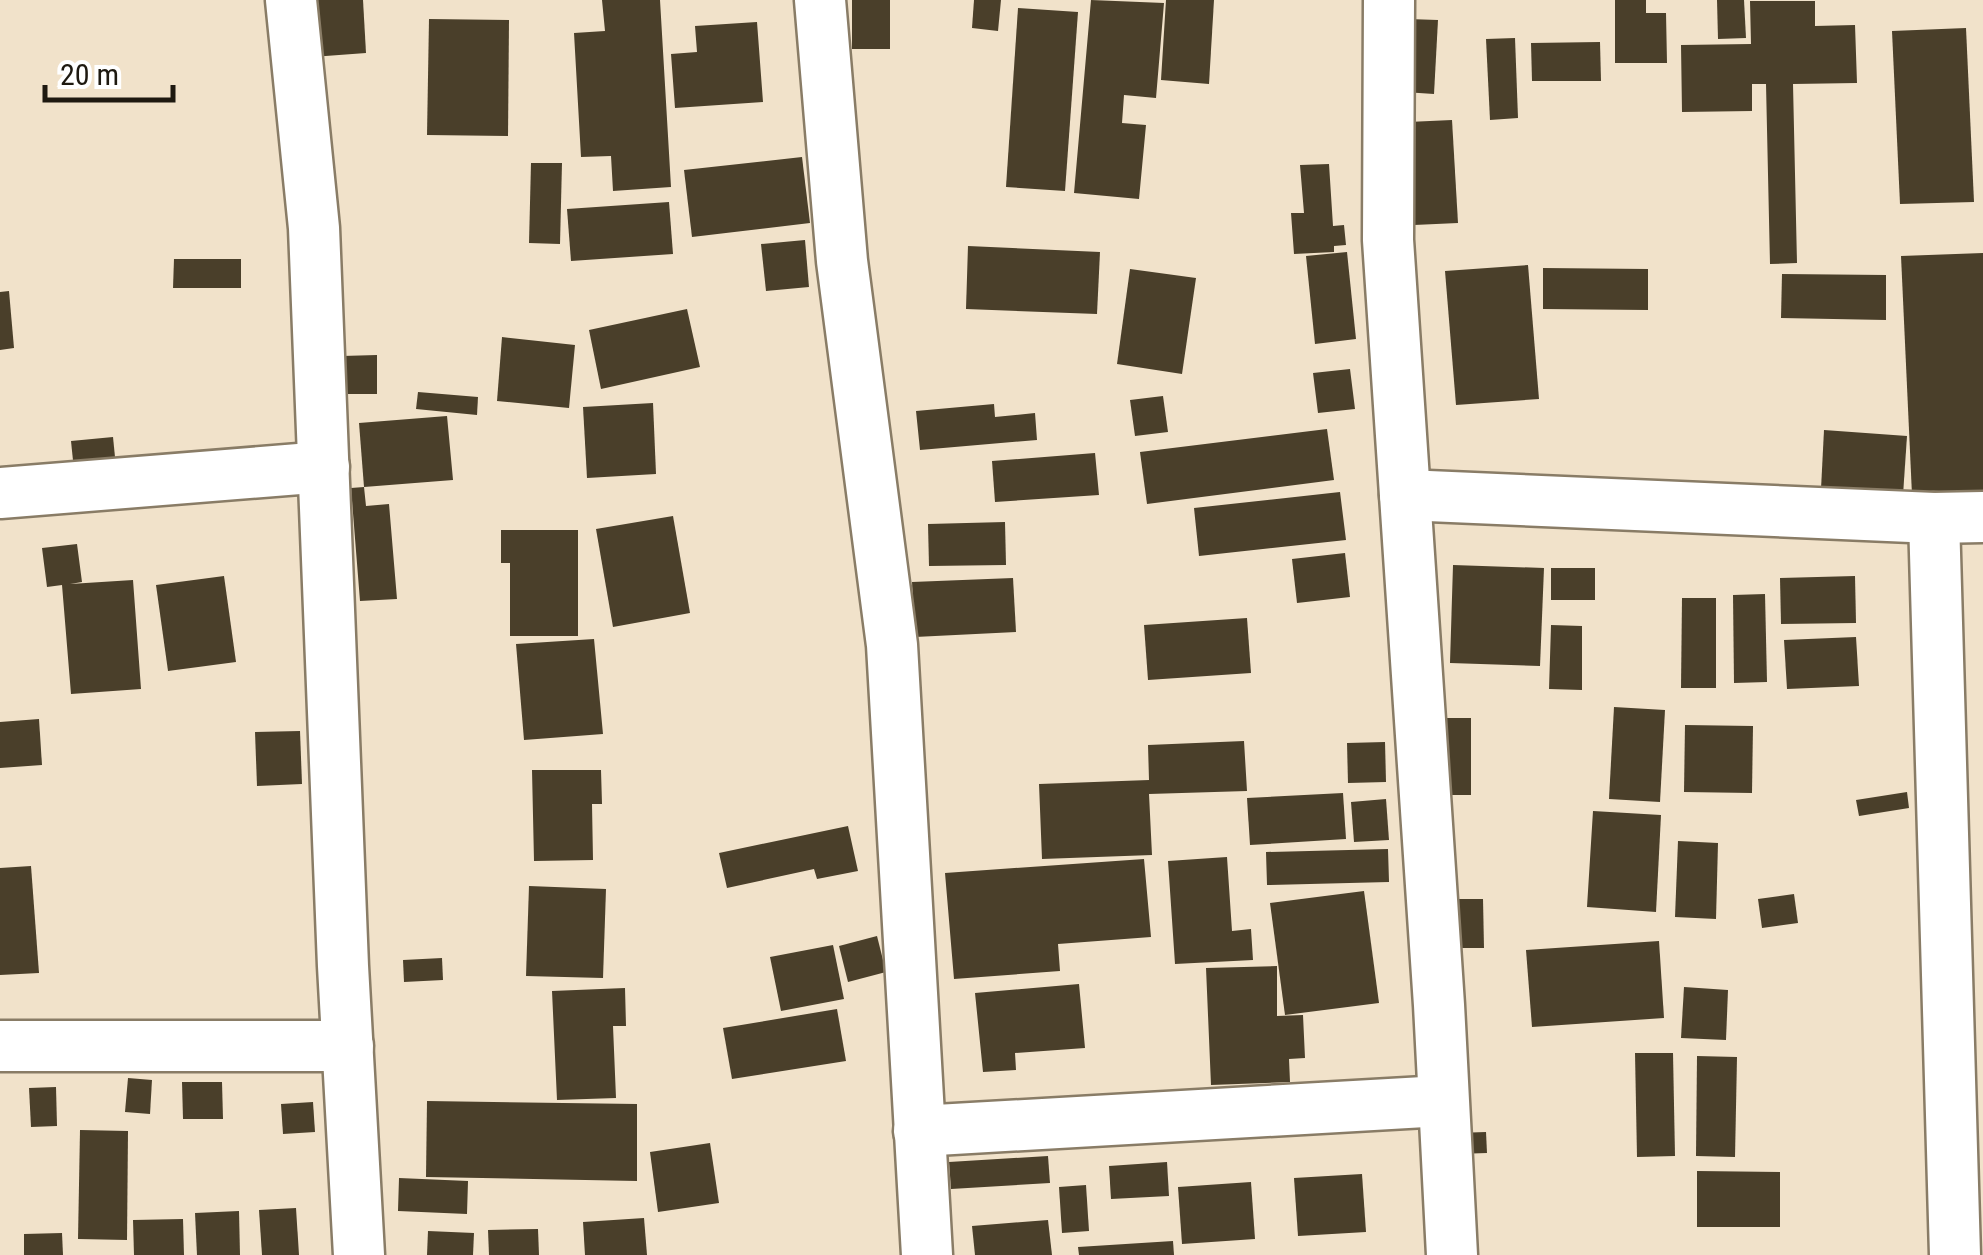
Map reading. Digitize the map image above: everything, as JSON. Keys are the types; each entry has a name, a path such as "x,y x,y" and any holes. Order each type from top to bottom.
{"street":[{"path":"291,0 314,228 359,1255"},
{"path":"820,0 842,262 892,644 928,1255"},
{"path":"1389,0 1388,240 1440,1004 1452,1255"},
{"path":"0,492 324,466"},
{"path":"1406,495 1959,517 1966,1053 1955,1255"},
{"path":"0,1046 348,1046"},
{"path":"919,1131 1442,1101"}],"building":[{"path":"308,0 363,0 366,53 312,57"},
{"path":"602,0 660,0 671,187 613,191 611,156 581,157 574,33 605,31"},
{"path":"852,0 890,0 890,49 852,49"},
{"path":"974,0 1001,0 998,31 972,28"},
{"path":"1091,0 1164,3 1156,98 1124,95 1122,123 1146,125 1139,199 1074,193"},
{"path":"1166,0 1214,0 1209,84 1161,80"},
{"path":"1615,0 1646,0 1646,13 1666,13 1667,63 1615,63"},
{"path":"1717,0 1744,0 1746,38 1718,39"},
{"path":"1750,1 1815,1 1815,26 1855,25 1857,83 1793,84 1797,263 1770,264 1766,84 1752,84 1752,111 1682,112 1681,45 1751,44"},
{"path":"1018,8 1078,12 1065,191 1006,187"},
{"path":"429,19 509,20 508,136 427,135"},
{"path":"1408,19 1438,20 1434,94 1404,92"},
{"path":"757,22 763,102 675,108 671,54 697,52 695,26"},
{"path":"1966,28 1974,202 1900,204 1892,31"},
{"path":"1515,38 1518,118 1490,120 1486,39"},
{"path":"1600,42 1601,81 1532,81 1531,43"},
{"path":"1452,120 1458,223 1414,225 1408,122"},
{"path":"802,157 810,223 692,237 684,170"},
{"path":"531,163 562,163 560,244 529,243"},
{"path":"1329,164 1333,226 1344,225 1346,245 1334,246 1334,252 1294,254 1291,213 1304,213 1300,165"},
{"path":"669,202 673,254 571,261 567,209"},
{"path":"805,240 809,287 766,291 761,244"},
{"path":"968,246 1100,252 1097,314 966,309"},
{"path":"1347,252 1356,339 1315,344 1306,256"},
{"path":"1983,253 1983,492 1912,495 1901,256"},
{"path":"174,259 241,259 241,288 173,288"},
{"path":"1528,265 1539,399 1456,405 1445,271"},
{"path":"1543,268 1648,269 1648,310 1543,309"},
{"path":"1130,269 1196,278 1182,374 1117,364"},
{"path":"1782,274 1886,275 1886,320 1781,318"},
{"path":"9,291 14,348 0,350 0,292"},
{"path":"687,309 700,367 601,389 589,330"},
{"path":"502,337 575,345 569,408 497,401"},
{"path":"377,355 377,394 343,394 342,356"},
{"path":"1350,369 1355,409 1318,413 1313,373"},
{"path":"418,392 478,397 477,415 416,409"},
{"path":"1163,396 1168,432 1135,436 1130,400"},
{"path":"653,403 656,474 587,478 583,407"},
{"path":"994,404 995,417 1035,413 1037,440 920,450 916,411"},
{"path":"447,416 453,480 364,487 359,423"},
{"path":"1327,429 1334,480 1147,504 1140,452"},
{"path":"1824,430 1907,436 1903,495 1821,489"},
{"path":"113,437 117,477 75,480 71,441"},
{"path":"1095,453 1099,495 995,502 992,461"},
{"path":"364,487 366,506 389,504 397,599 360,601 351,488"},
{"path":"1340,492 1346,540 1199,556 1194,508"},
{"path":"673,516 690,613 613,627 596,529"},
{"path":"1005,522 1006,565 929,566 928,524"},
{"path":"501,530 578,530 578,636 510,636 510,563 501,563"},
{"path":"77,544 82,582 70,584 133,580 141,689 71,694 62,585 47,587 42,548"},
{"path":"1345,553 1350,597 1297,603 1292,559"},
{"path":"1453,565 1544,568 1540,666 1450,663"},
{"path":"1551,568 1595,568 1595,600 1551,600"},
{"path":"224,576 236,662 168,671 156,585"},
{"path":"1855,576 1856,623 1781,624 1780,578"},
{"path":"1013,578 1016,632 915,637 912,582"},
{"path":"1765,594 1767,682 1734,683 1733,595"},
{"path":"1682,598 1716,598 1716,688 1681,688"},
{"path":"1247,618 1251,673 1148,680 1144,625"},
{"path":"1551,625 1582,626 1582,690 1549,689"},
{"path":"1856,637 1859,686 1787,689 1784,640"},
{"path":"594,639 603,734 524,740 516,644"},
{"path":"1614,707 1665,710 1660,802 1609,799"},
{"path":"1441,718 1471,718 1471,795 1442,795"},
{"path":"39,719 42,765 0,768 0,722"},
{"path":"1685,725 1753,726 1752,793 1684,792"},
{"path":"300,731 302,784 257,786 255,732"},
{"path":"1244,741 1247,791 1149,794 1152,855 1042,859 1039,784 1149,780 1148,745"},
{"path":"1385,742 1386,782 1348,783 1347,743"},
{"path":"532,770 601,770 602,804 592,804 593,860 534,861"},
{"path":"1907,792 1909,808 1859,816 1856,800"},
{"path":"1343,793 1346,839 1250,845 1247,798"},
{"path":"1386,799 1389,840 1354,842 1351,802"},
{"path":"1593,811 1661,815 1656,912 1587,907"},
{"path":"848,826 858,871 817,879 814,869 727,888 719,853"},
{"path":"1678,841 1718,843 1716,919 1675,917"},
{"path":"1388,849 1389,882 1267,885 1266,852"},
{"path":"1227,857 1232,931 1251,929 1253,960 1175,964 1168,861"},
{"path":"1144,859 1151,937 1058,944 1060,971 954,979 945,873"},
{"path":"31,866 39,973 0,975 0,868"},
{"path":"529,886 606,889 603,978 526,976"},
{"path":"1364,891 1379,1003 1285,1015 1270,903"},
{"path":"1794,894 1798,923 1762,928 1758,899"},
{"path":"1452,899 1483,899 1484,948 1452,948"},
{"path":"877,936 886,972 848,982 839,946"},
{"path":"1659,941 1664,1018 1532,1027 1526,950"},
{"path":"833,945 844,999 781,1011 770,957"},
{"path":"442,958 443,980 404,982 403,960"},
{"path":"1277,966 1277,1016 1303,1015 1305,1058 1289,1059 1290,1082 1211,1085 1206,968"},
{"path":"1079,984 1085,1048 1015,1053 1016,1070 983,1072 975,993"},
{"path":"1684,987 1728,990 1726,1040 1681,1038"},
{"path":"625,988 626,1026 613,1026 616,1098 557,1100 552,991"},
{"path":"837,1009 846,1061 732,1079 723,1028"},
{"path":"1635,1053 1673,1053 1675,1156 1637,1157"},
{"path":"1697,1056 1737,1057 1735,1157 1696,1156"},
{"path":"128,1078 152,1080 150,1114 125,1112"},
{"path":"182,1082 222,1082 223,1119 183,1119"},
{"path":"56,1087 57,1126 31,1127 29,1088"},
{"path":"427,1101 637,1104 637,1181 426,1177"},
{"path":"313,1102 315,1132 283,1134 281,1104"},
{"path":"80,1130 128,1131 127,1240 78,1239"},
{"path":"1486,1132 1487,1153 1457,1154 1456,1133"},
{"path":"710,1143 719,1203 658,1212 650,1152"},
{"path":"1048,1156 1050,1183 951,1189 949,1162"},
{"path":"1167,1162 1169,1196 1111,1199 1109,1166"},
{"path":"1697,1171 1780,1172 1780,1227 1697,1227"},
{"path":"1362,1174 1366,1232 1298,1236 1294,1178"},
{"path":"399,1178 468,1181 467,1214 398,1211"},
{"path":"1251,1182 1255,1239 1182,1244 1178,1187"},
{"path":"1086,1185 1089,1231 1062,1233 1059,1187"},
{"path":"296,1208 299,1255 262,1255 259,1210"},
{"path":"239,1211 240,1255 197,1255 195,1213"},
{"path":"644,1218 647,1255 585,1255 583,1222"},
{"path":"183,1219 184,1255 134,1255 133,1220"},
{"path":"1048,1220 1052,1255 975,1255 972,1226"},
{"path":"538,1229 539,1255 489,1255 488,1230"},
{"path":"428,1231 474,1233 473,1255 427,1255"},
{"path":"62,1233 63,1255 24,1255 24,1234"},
{"path":"1173,1241 1174,1255 1079,1255 1078,1247"}]}
